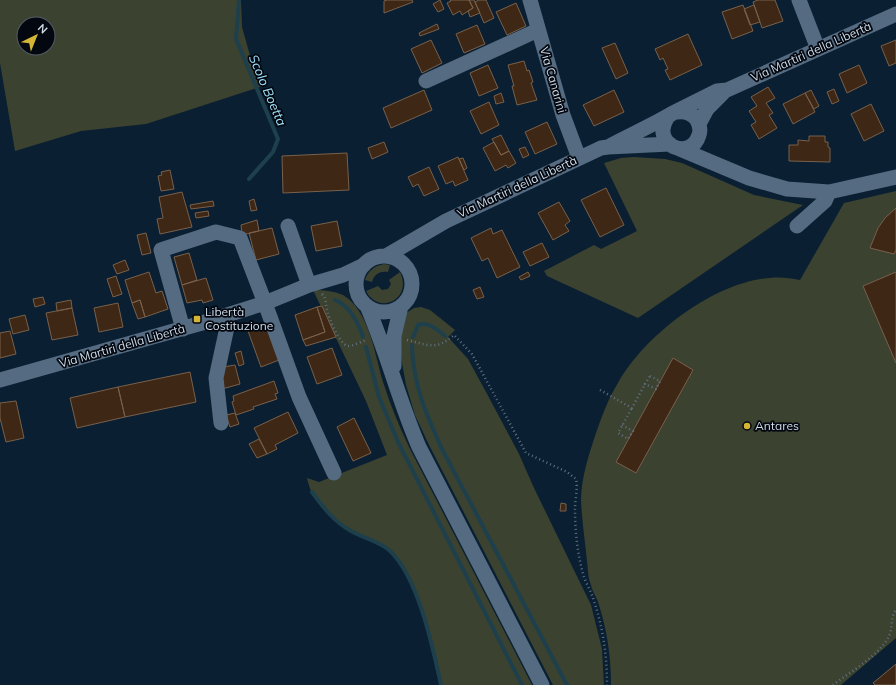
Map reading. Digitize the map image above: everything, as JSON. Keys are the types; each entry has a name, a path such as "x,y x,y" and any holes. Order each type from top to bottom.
{"street":[{"name":"Via Canarini","path":"530,0 563,115 579,158"},
{"path":"799,0 818,49"},
{"name":"Via Martiri della Libertà","path":"608,147 717,91 727,90 896,14"},
{"path":"426,81 538,30"},
{"name":"Via Martiri della Libertà","path":"0,380 183,329 265,303 309,285 343,274 364,265 372,259 386,256 446,221 601,148 675,147 692,145 698,139 699,130 707,109 727,90"},
{"path":"722,165 711,152 694,117 690,114 686,112 672,115 664,122 663,132 666,141 675,147 722,165 749,178 787,189 829,192 896,178"},
{"path":"797,226 825,201 829,192"},
{"path":"288,226 309,285"},
{"path":"183,329 161,250 216,232 240,238 265,303 298,397 334,473"},
{"name":"Via Martiri della Libertà","path":"407,269 411,256 428,232"},
{"path":"367,306 386,312 401,306 408,298 411,289 411,278 407,269 400,261 386,256"},
{"path":"364,265 357,278 358,293 360,298 367,306 379,335 407,420 419,447 542,685"},
{"name":"Via Martiri della Libertà","path":"309,285 333,284 358,293"},
{"path":"395,385 394,336 401,306"},
{"path":"221,423 216,378 226,332 228,315"}],"path":[{"path":"454,335 472,354 524,451 529,455 573,475 576,479 575,522 577,545 582,571 593,596 600,620 605,646 607,685"},
{"path":"622,425 633,431 628,439 618,433 622,425 645,384 650,376 660,381 656,389 645,384"},
{"path":"600,390 632,408"},
{"path":"833,685 883,645 889,636 893,614 896,610"}],"green space":[{"path":"0,0 241,0 242,27 251,59 263,86 146,124 81,131 15,151 0,63"},
{"path":"634,157 665,159 682,163 754,195 803,205 638,318 547,276 544,271 594,245 601,249 637,231 604,163 621,158"},
{"name":"Antares","path":"896,191 896,638 841,685 611,685 606,632 589,576 581,492 588,458 596,433 614,389 630,365 645,347 683,314 704,300 726,289 748,282 770,278 800,280 844,203"},
{"path":"384,264 390,265 388,272 378,274 374,277 372,282 365,280 372,269"},
{"path":"400,272 403,282 402,290 393,301 386,303 379,302 372,298 366,291 378,286 382,290 388,289 391,284 389,280"},
{"path":"313,290 328,291 343,295 352,302 359,311 370,334 383,382 405,439 532,685 440,685 433,652 422,613 407,575 398,560 382,544 349,530 325,512 314,496 307,478 319,482 387,455 366,401"},
{"path":"421,307 430,310 455,330 448,337 468,359 519,454 591,605 602,649 604,685 553,685 429,445 415,415 406,385 401,357 400,333 406,313 414,308"}],"building":[{"path":"412,0 413,2 384,13 384,1"},
{"path":"440,0 444,9 438,12 433,4"},
{"path":"450,0 469,0 473,8 462,15 460,11 453,15 447,3 451,1"},
{"path":"469,0 474,0 480,13 470,17 468,11 473,8"},
{"path":"479,0 486,0 494,18 484,23 475,2"},
{"path":"758,0 775,0 783,21 762,28 753,2"},
{"path":"516,3 526,26 507,35 496,12"},
{"path":"743,5 753,31 732,39 722,12"},
{"path":"754,5 760,22 750,25 744,9"},
{"path":"437,24 439,29 420,36 419,33"},
{"path":"477,25 485,44 464,53 456,34"},
{"path":"688,34 702,65 670,80 665,70 668,69 663,58 660,60 655,49"},
{"path":"431,40 442,63 422,73 411,49"},
{"path":"896,40 896,63 889,66 881,46"},
{"path":"615,43 628,73 616,79 602,48"},
{"path":"524,61 533,82 531,83 537,100 517,105 512,86 514,86 508,65"},
{"path":"488,65 498,88 479,96 470,73"},
{"path":"859,65 867,83 847,93 839,74"},
{"path":"768,87 775,98 766,103 773,113 769,115 777,128 759,139 751,125 756,122 749,111 757,106 751,97"},
{"path":"834,89 839,101 832,104 827,92"},
{"path":"424,90 432,110 391,128 383,108"},
{"path":"614,90 624,112 594,126 583,105"},
{"path":"811,90 819,106 814,109 805,93"},
{"path":"501,93 504,102 496,104 494,96"},
{"path":"805,93 815,112 793,124 783,104"},
{"path":"489,102 499,125 481,134 470,111"},
{"path":"871,104 884,131 864,141 851,114"},
{"path":"547,122 557,144 535,154 525,132"},
{"path":"501,135 509,151 501,155 492,139"},
{"path":"809,136 825,136 825,142 828,142 828,147 830,148 830,162 789,161 789,145 798,145 798,140 809,141"},
{"path":"384,142 388,152 372,159 368,148"},
{"path":"494,142 501,155 509,151 516,163 508,168 506,165 495,171 483,148"},
{"path":"525,147 529,155 523,158 519,149"},
{"path":"347,153 349,190 283,193 282,156"},
{"path":"458,157 468,180 455,186 453,181 446,184 438,166"},
{"path":"463,158 467,168 464,170 459,159"},
{"path":"429,167 439,189 424,196 418,184 413,187 408,177"},
{"path":"170,170 174,189 161,191 158,176 162,175 161,172"},
{"path":"606,188 624,225 600,237 581,200"},
{"path":"182,192 192,227 160,234 157,219 163,218 159,197"},
{"path":"254,199 257,210 251,211 249,201"},
{"path":"213,201 214,206 191,209 190,205"},
{"path":"559,202 570,221 565,225 569,231 553,240 538,213"},
{"path":"896,208 896,250 894,254 870,248 878,228 885,218"},
{"path":"208,211 209,216 196,218 195,213"},
{"path":"257,220 259,231 242,235 241,225"},
{"path":"337,221 342,246 316,251 311,226"},
{"path":"272,228 279,254 256,260 249,233"},
{"path":"491,228 493,234 502,230 520,267 497,278 488,258 482,261 471,238"},
{"path":"146,233 151,253 142,255 137,235"},
{"path":"542,243 549,257 530,266 523,252"},
{"path":"189,253 197,280 182,285 174,257"},
{"path":"125,260 129,270 117,274 113,265"},
{"path":"149,272 156,293 162,291 168,309 145,317 140,300 132,303 125,280"},
{"path":"528,272 530,276 521,280 519,277"},
{"path":"896,272 896,363 863,286"},
{"path":"116,276 122,294 113,297 107,279"},
{"path":"206,278 213,300 203,303 202,300 187,303 182,285"},
{"path":"480,287 484,297 477,299 473,290"},
{"path":"43,297 45,304 35,307 33,299"},
{"path":"71,300 72,308 57,311 56,303"},
{"path":"140,300 145,317 138,319 132,303"},
{"path":"118,303 123,327 99,332 94,308"},
{"path":"322,306 336,337 306,346 303,340 325,332 317,307"},
{"path":"317,307 325,332 303,340 295,315"},
{"path":"72,308 78,335 52,340 46,313"},
{"path":"25,315 29,330 13,334 9,319"},
{"path":"266,325 279,360 261,367 248,331"},
{"path":"10,331 16,354 0,358 0,333"},
{"path":"332,348 342,375 317,384 307,357"},
{"path":"241,351 244,364 239,366 235,353"},
{"path":"673,358 693,370 636,473 616,462"},
{"path":"235,365 240,384 222,389 223,367"},
{"path":"190,372 196,402 125,417 118,387"},
{"path":"274,381 278,393 275,394 277,399 253,407 254,409 236,415 232,402 234,401 233,396"},
{"path":"118,387 125,417 77,428 70,398"},
{"path":"16,401 24,438 6,442 0,418 0,403"},
{"path":"288,412 298,433 275,445 277,449 267,454 254,428"},
{"path":"235,413 239,424 230,427 226,415"},
{"path":"354,418 371,453 353,461 337,427"},
{"path":"259,439 267,454 257,458 249,444"},
{"path":"561,503 566,504 566,511 560,511"},
{"path":"896,664 896,685 875,685 873,683"}],"waterway":[{"name":"Scolo Boetta","path":"239,0 236,39 278,139 273,152 249,179"},
{"path":"335,300 345,306 353,315 363,337"},
{"path":"413,337 418,325 422,324 433,327 445,336"},
{"path":"412,345 415,373 421,399 442,449 567,685"},
{"path":"366,347 379,397 398,442 522,685"},
{"name":"Scolo Boetta","path":"312,492 334,519 345,527 385,547 399,562 408,577 423,613 434,652 441,685"}],"place":[{"name":"Libertà Costituzione","path":"197,319"},
{"name":"Antares","path":"747,426"}]}
